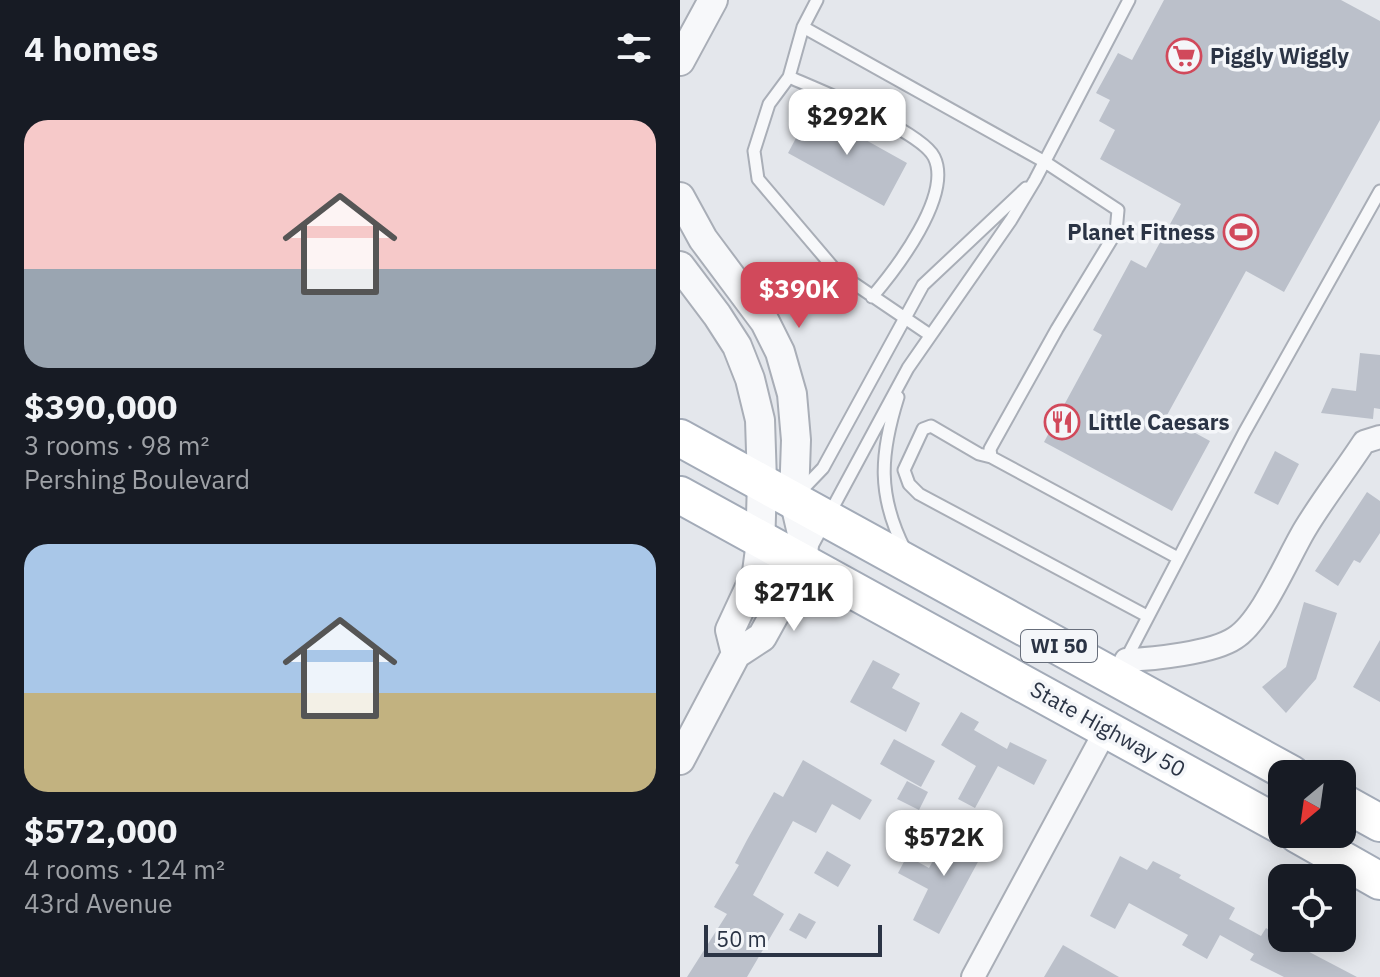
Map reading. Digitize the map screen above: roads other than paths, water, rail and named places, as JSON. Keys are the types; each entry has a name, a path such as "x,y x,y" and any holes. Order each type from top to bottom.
{"main road":[{"name":"State Highway 50","path":"680,438 775,510 803,563 1268,818"},
{"name":"State Highway 50","path":"680,495 827,517 913,565 1122,669 1268,760"},
{"path":"1356,810 1380,823"},
{"path":"1322,848 1380,881"}],"street":[{"path":"681,59 713,0"},
{"path":"681,200 703,239 765,322 780,352 794,411 775,510 757,572 730,630 736,654"},
{"path":"680,266 729,333 744,362 760,420 775,510 803,535 803,563 762,637 736,654 680,760"},
{"path":"1122,669 1156,658 1215,646 1231,641 1244,631 1258,613 1306,527 1364,442 1380,437"},
{"path":"973,977 1107,728"}],"lane":[{"path":"817,0 803,27 789,77 769,104 754,151 758,179 837,272 930,335"},
{"path":"803,563 908,368 1011,220 1035,180 1129,0"},
{"path":"803,27 1045,162 1118,210 1116,232 990,449 991,457"},
{"path":"789,77 847,102 912,137 933,155 939,176 936,194 893,273 872,297"},
{"path":"775,510 823,468 903,317 928,279 1035,180"},
{"path":"1122,669 1259,405 1380,191"},
{"path":"908,368 888,432 884,484 890,518 913,565"},
{"path":"1147,616 919,494 909,484 904,470 923,429 931,426 1178,558"}],"place":[{"name":"Piggly Wiggly","path":"1184,56"},
{"name":"Planet Fitness","path":"1241,232"},
{"name":"Little Caesars","path":"1062,422"}]}
